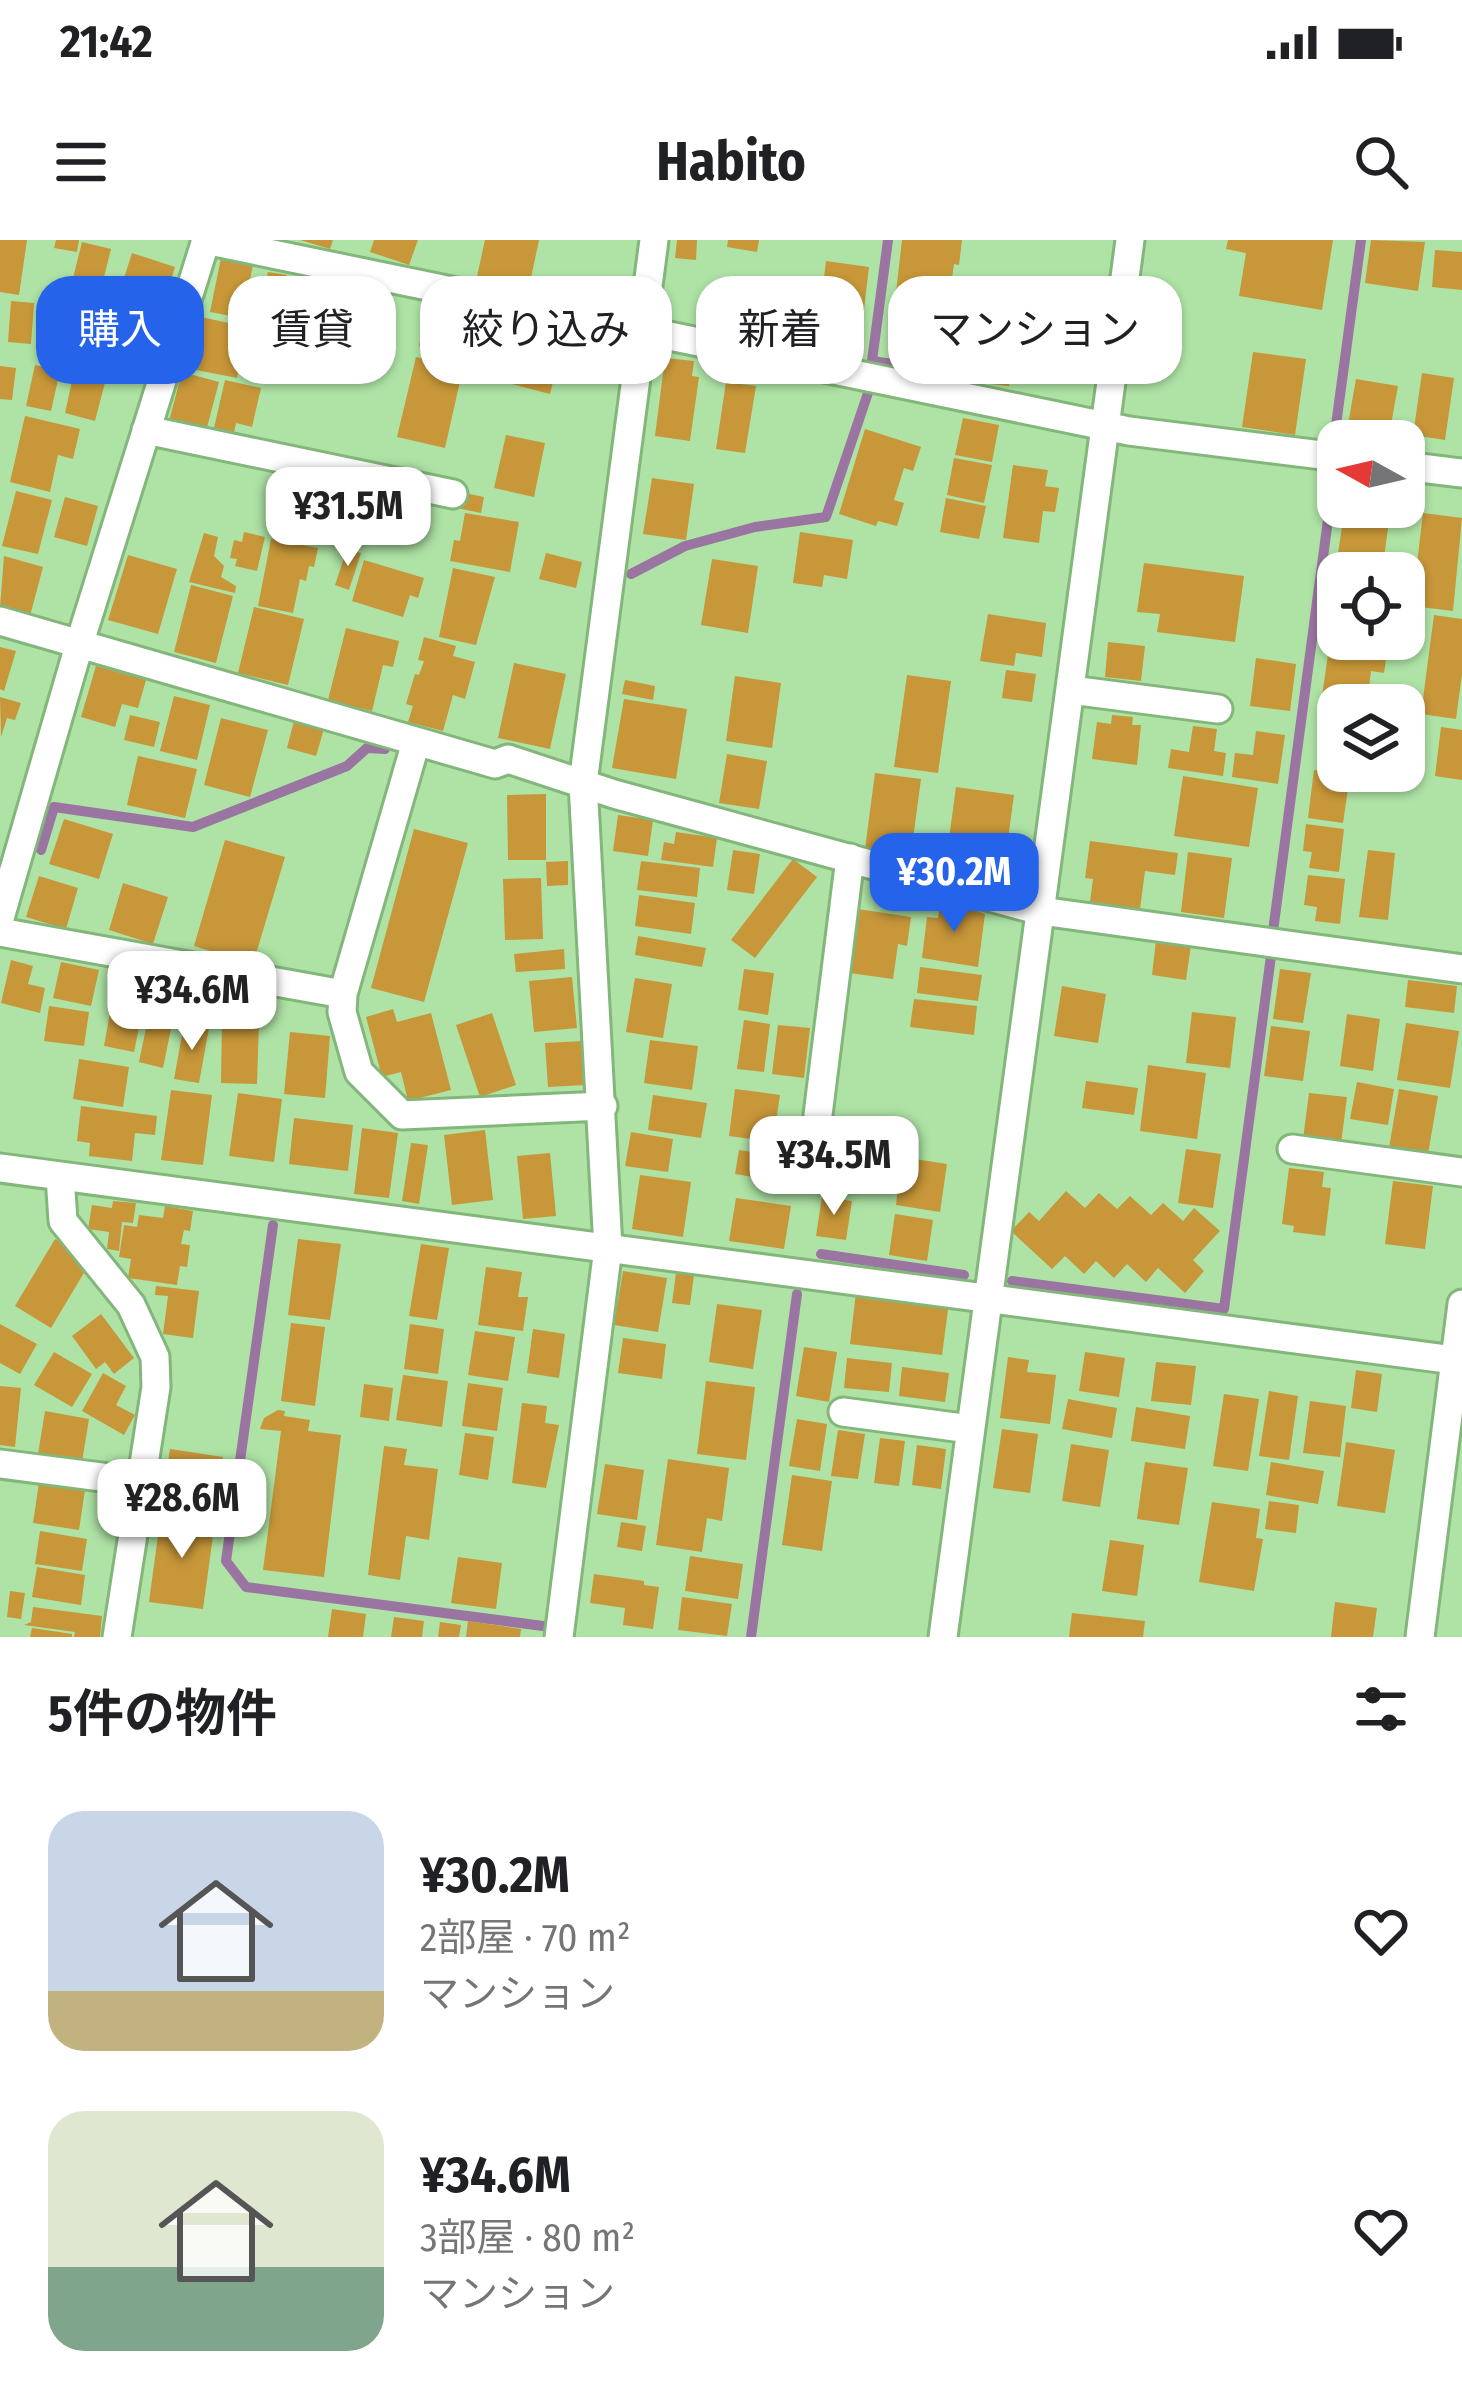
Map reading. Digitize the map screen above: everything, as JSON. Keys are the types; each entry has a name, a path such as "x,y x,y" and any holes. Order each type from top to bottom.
{"street":[{"path":"0,917 205,240 420,284"},
{"path":"650,276 654,240"},
{"path":"943,1637 1130,240"},
{"path":"672,335 1105,425 1317,454"},
{"path":"559,1637 608,1248 583,783 636,384"},
{"path":"146,430 453,494"},
{"path":"1425,469 1462,473"},
{"path":"0,621 416,742 495,764 508,759 1041,911 1462,969"},
{"path":"1071,690 1218,709"},
{"path":"416,742 343,994 342,1012 359,1072 402,1115 603,1106"},
{"path":"818,1115 850,858"},
{"path":"0,932 343,994"},
{"path":"1292,1149 1462,1172"},
{"path":"0,1168 1458,1360"},
{"path":"60,1176 64,1221 130,1305 155,1357 156,1387 118,1637"},
{"path":"1420,1637 1462,1304"},
{"path":"843,1412 970,1429"},
{"path":"0,1464 140,1482"}],"building":[{"path":"0,240 27,240 19,295 0,292"},
{"path":"56,240 79,240 77,252 54,248"},
{"path":"300,240 333,240 330,249"},
{"path":"374,240 418,240 409,265 370,252"},
{"path":"485,240 539,240 531,276 477,276"},
{"path":"677,240 697,240 696,260 675,258"},
{"path":"728,240 759,240 757,252 727,247"},
{"path":"902,240 962,240 959,265 954,264 952,276 898,276"},
{"path":"1228,240 1333,240 1322,310 1239,296 1246,253 1226,249"},
{"path":"1371,240 1425,242 1418,291 1365,283"},
{"path":"82,242 111,249 104,276 74,276"},
{"path":"1435,250 1462,252 1462,290 1432,287"},
{"path":"132,253 175,267 172,276 125,276"},
{"path":"221,258 253,265 251,276 228,276 228,315 210,312"},
{"path":"826,261 869,267 864,309 864,276 824,276"},
{"path":"11,301 34,303 31,344 8,342"},
{"path":"204,318 228,323 228,376 204,372"},
{"path":"1253,352 1306,359 1295,435 1242,427"},
{"path":"416,357 420,358 420,384 459,384 445,448 397,437"},
{"path":"672,359 694,361 692,376 698,384 690,441 655,436 662,384 672,384"},
{"path":"35,365 36,384 57,384 51,411 26,406"},
{"path":"0,366 16,368 12,400 0,399"},
{"path":"1422,373 1454,378 1445,440 1425,437 1425,420 1415,420"},
{"path":"204,378 219,382 205,435 168,425 179,384 204,384"},
{"path":"1356,379 1398,386 1392,420 1349,420"},
{"path":"225,380 261,388 252,427 236,423 233,437 213,432"},
{"path":"71,384 105,384 95,421 65,413"},
{"path":"512,384 552,384 550,394"},
{"path":"726,384 756,386 745,453 716,449"},
{"path":"25,416 80,429 73,459 58,455 50,492 10,482"},
{"path":"963,418 999,425 992,462 955,455"},
{"path":"865,429 921,447 913,471 904,468 894,500 904,503 897,526 878,521 876,526 839,514"},
{"path":"506,435 545,443 534,497 494,488"},
{"path":"954,458 992,465 984,503 947,495"},
{"path":"1013,465 1048,470 1045,486 1059,488 1055,512 1043,511 1039,543 1003,538"},
{"path":"308,477 353,486 341,546 296,538"},
{"path":"652,478 694,484 686,540 643,534"},
{"path":"16,491 52,500 38,554 2,546"},
{"path":"460,492 484,497 481,513 457,508"},
{"path":"65,497 98,506 87,546 54,537"},
{"path":"946,498 986,506 979,539 940,532"},
{"path":"465,513 519,522 510,572 450,561"},
{"path":"1425,513 1462,518 1453,611 1425,608 1425,552 1418,552"},
{"path":"1342,528 1388,528 1385,552 1338,552"},
{"path":"244,532 265,537 257,571 235,566 237,559 230,558 234,540 242,542"},
{"path":"800,532 853,540 847,579 824,575 822,587 793,583"},
{"path":"204,533 218,537 214,556 224,566 221,577 236,586 235,593 189,582"},
{"path":"271,539 318,548 306,581 300,579 293,613 258,606"},
{"path":"347,549 361,553 349,590 335,585"},
{"path":"546,553 582,562 576,588 539,579"},
{"path":"128,555 177,569 158,634 108,620"},
{"path":"4,556 43,567 30,616 0,607"},
{"path":"712,559 758,566 748,633 701,625"},
{"path":"364,560 424,578 418,598 410,595 403,617 352,601"},
{"path":"1144,563 1244,576 1235,642 1157,632 1160,614 1137,612"},
{"path":"453,568 495,577 476,645 439,637"},
{"path":"191,585 233,596 216,663 174,652"},
{"path":"254,607 304,619 288,685 238,673"},
{"path":"988,614 1046,623 1042,657 1016,653 1014,666 980,661"},
{"path":"1434,615 1462,619 1456,719 1425,715"},
{"path":"346,628 399,641 393,667 383,665 372,711 328,700"},
{"path":"424,637 456,646 453,656 475,662 465,699 453,695 443,731 408,722 413,706 406,704 424,661 418,660"},
{"path":"1108,642 1145,646 1141,681 1105,677"},
{"path":"0,647 16,651 4,691 0,689"},
{"path":"1256,658 1296,664 1290,711 1250,706"},
{"path":"1327,660 1386,660 1384,673 1371,671 1369,684 1324,684"},
{"path":"514,663 566,674 550,749 498,738"},
{"path":"96,666 146,680 138,708 122,704 115,727 81,717"},
{"path":"1006,670 1036,674 1032,702 1002,698"},
{"path":"907,675 951,681 938,773 894,767"},
{"path":"735,676 781,683 772,748 726,741"},
{"path":"625,680 655,686 653,700 622,694"},
{"path":"174,696 210,705 197,760 160,751"},
{"path":"0,697 21,703 15,720 7,718 1,737"},
{"path":"624,699 687,709 676,779 612,768"},
{"path":"130,715 160,722 154,747 124,740"},
{"path":"1112,715 1133,717 1132,725 1141,725 1137,765 1092,759 1097,722 1111,724"},
{"path":"221,718 268,730 250,797 204,785"},
{"path":"294,721 324,729 316,756 287,748"},
{"path":"1193,726 1217,729 1214,751 1226,753 1223,776 1168,768 1171,749 1189,752"},
{"path":"1441,727 1462,730 1462,780 1435,776"},
{"path":"1256,731 1285,735 1278,784 1232,777 1235,753 1253,755"},
{"path":"727,754 767,761 759,809 719,803"},
{"path":"138,756 197,769 185,818 127,805"},
{"path":"1317,770 1317,792 1348,792 1343,823 1308,818"},
{"path":"875,773 921,779 911,854 865,849"},
{"path":"1183,776 1258,788 1249,847 1174,836"},
{"path":"956,787 1014,795 1003,876 945,868"},
{"path":"546,794 546,860 508,860 507,795"},
{"path":"618,815 653,820 648,856 613,851"},
{"path":"64,819 113,834 99,879 49,864"},
{"path":"1306,824 1344,829 1339,872 1309,868 1312,852 1303,851"},
{"path":"414,829 468,843 424,1002 371,988"},
{"path":"676,832 717,838 713,867 661,860 664,842 674,844"},
{"path":"225,840 285,857 253,964 194,946"},
{"path":"1090,841 1178,853 1175,875 1145,871 1140,909 1090,902 1093,879 1085,878"},
{"path":"733,850 760,854 754,894 727,890"},
{"path":"1368,850 1395,853 1388,920 1359,917"},
{"path":"1188,852 1232,858 1224,918 1181,912"},
{"path":"793,859 817,877 755,958 731,940"},
{"path":"568,861 568,885 547,886 546,862"},
{"path":"641,861 700,868 697,897 637,890"},
{"path":"1308,875 1345,879 1340,924 1315,921 1317,907 1304,905"},
{"path":"39,876 78,888 66,929 26,917"},
{"path":"541,878 543,939 505,940 503,879"},
{"path":"123,883 168,897 153,944 109,930"},
{"path":"639,895 695,903 691,934 635,926"},
{"path":"942,898 985,914 978,967 922,958 927,917 938,918"},
{"path":"858,909 911,917 907,946 898,944 893,979 849,973"},
{"path":"638,936 706,948 702,967 635,955"},
{"path":"1156,940 1191,945 1186,980 1152,975"},
{"path":"564,949 565,969 516,972 514,954"},
{"path":"11,960 33,966 28,984 45,988 40,1013 1,1003"},
{"path":"61,962 99,970 91,1006 53,998"},
{"path":"920,967 982,975 978,1001 917,993"},
{"path":"744,969 774,973 768,1015 738,1010"},
{"path":"1280,969 1311,973 1303,1023 1273,1019"},
{"path":"572,977 577,1028 534,1032 529,981"},
{"path":"635,978 672,984 663,1038 626,1032"},
{"path":"1408,980 1457,986 1454,1013 1405,1007"},
{"path":"1062,986 1106,994 1098,1043 1054,1036"},
{"path":"914,999 977,1006 974,1035 910,1027"},
{"path":"112,1002 143,1008 134,1052 104,1046"},
{"path":"151,1004 175,1009 163,1068 139,1062"},
{"path":"49,1006 89,1012 84,1046 44,1041"},
{"path":"393,1009 397,1022 431,1013 451,1090 408,1101 401,1072 382,1077 366,1017"},
{"path":"1192,1012 1236,1017 1230,1068 1186,1063"},
{"path":"492,1013 516,1085 480,1097 456,1025"},
{"path":"1347,1014 1380,1019 1373,1071 1340,1066"},
{"path":"744,1020 770,1024 764,1072 737,1069"},
{"path":"222,1021 259,1022 257,1084 221,1083"},
{"path":"1406,1023 1459,1031 1450,1088 1397,1080"},
{"path":"184,1024 209,1028 199,1083 174,1079"},
{"path":"778,1025 810,1028 804,1078 772,1074"},
{"path":"1271,1026 1310,1031 1303,1081 1264,1076"},
{"path":"290,1032 330,1036 325,1098 284,1094"},
{"path":"650,1040 698,1046 692,1090 644,1083"},
{"path":"583,1041 585,1085 548,1087 545,1043"},
{"path":"79,1059 129,1067 123,1107 73,1099"},
{"path":"1148,1065 1206,1073 1197,1139 1140,1131"},
{"path":"1086,1081 1138,1088 1134,1115 1082,1108"},
{"path":"1357,1082 1394,1089 1388,1125 1350,1119"},
{"path":"735,1089 780,1095 773,1142 729,1136"},
{"path":"1399,1089 1438,1096 1428,1154 1389,1148"},
{"path":"171,1090 212,1095 203,1165 161,1160"},
{"path":"238,1093 282,1099 274,1162 229,1156"},
{"path":"1309,1093 1347,1097 1341,1144 1303,1139"},
{"path":"653,1095 707,1103 701,1138 648,1130"},
{"path":"81,1106 157,1116 155,1135 135,1133 132,1161 89,1156 90,1143 77,1141"},
{"path":"294,1118 353,1125 348,1171 289,1164"},
{"path":"362,1128 398,1133 389,1198 354,1194"},
{"path":"485,1130 493,1200 452,1205 444,1135"},
{"path":"631,1132 673,1139 668,1172 625,1166"},
{"path":"411,1143 428,1145 419,1204 402,1201"},
{"path":"824,1148 874,1155 868,1193 819,1186"},
{"path":"1186,1149 1221,1154 1213,1208 1178,1203"},
{"path":"739,1150 812,1162 808,1186 735,1174"},
{"path":"550,1153 556,1216 523,1219 517,1156"},
{"path":"902,1157 947,1164 940,1212 896,1205"},
{"path":"1289,1168 1324,1172 1322,1187 1331,1188 1325,1236 1293,1232 1294,1226 1282,1224"},
{"path":"640,1175 691,1182 683,1237 632,1229"},
{"path":"1393,1181 1433,1186 1425,1249 1385,1244"},
{"path":"1066,1191 1085,1208 1099,1193 1117,1209 1130,1196 1151,1215 1163,1203 1183,1221 1194,1208 1220,1231 1193,1260 1204,1271 1185,1293 1158,1268 1146,1282 1127,1264 1114,1278 1096,1261 1084,1274 1065,1256 1052,1269 1011,1231 1029,1212 1039,1221"},
{"path":"822,1197 852,1201 846,1240 816,1236"},
{"path":"736,1198 791,1206 784,1249 729,1241"},
{"path":"113,1201 136,1203 133,1223 122,1222 119,1251 107,1249 109,1232 88,1229 92,1205 112,1208"},
{"path":"165,1206 193,1211 190,1231 184,1230 181,1244 190,1245 187,1267 180,1266 177,1285 128,1278 131,1259 119,1257 124,1225 137,1227 139,1215 163,1218"},
{"path":"895,1214 933,1220 927,1261 889,1255"},
{"path":"55,1239 91,1261 51,1328 15,1306"},
{"path":"298,1239 341,1244 330,1320 288,1315"},
{"path":"421,1244 449,1248 437,1320 409,1316"},
{"path":"486,1267 522,1272 518,1297 528,1297 523,1331 478,1325"},
{"path":"623,1271 667,1278 658,1332 614,1325"},
{"path":"676,1273 694,1275 690,1305 672,1303"},
{"path":"156,1286 199,1291 193,1338 163,1334 168,1296 155,1295"},
{"path":"856,1292 949,1302 942,1355 850,1344"},
{"path":"717,1304 762,1310 753,1369 709,1362"},
{"path":"101,1314 134,1358 114,1374 105,1362 96,1369 72,1336"},
{"path":"291,1323 325,1327 315,1406 281,1401"},
{"path":"0,1324 37,1344 20,1374 0,1363"},
{"path":"410,1324 444,1329 438,1374 404,1369"},
{"path":"533,1329 565,1334 559,1378 527,1373"},
{"path":"475,1331 515,1337 508,1381 468,1375"},
{"path":"623,1338 666,1344 662,1379 618,1373"},
{"path":"804,1347 837,1352 829,1402 796,1396"},
{"path":"54,1352 92,1374 72,1407 34,1385"},
{"path":"1085,1352 1125,1358 1119,1397 1079,1391"},
{"path":"1008,1357 1029,1360 1027,1372 1056,1375 1050,1424 1000,1418"},
{"path":"847,1358 892,1363 889,1392 844,1388"},
{"path":"1156,1362 1196,1366 1191,1405 1151,1401"},
{"path":"902,1367 949,1373 945,1402 899,1396"},
{"path":"1356,1370 1382,1374 1377,1412 1351,1408"},
{"path":"103,1373 126,1386 116,1405 135,1415 124,1435 82,1411"},
{"path":"403,1375 448,1381 442,1427 396,1420"},
{"path":"706,1381 755,1387 746,1460 697,1454"},
{"path":"468,1383 503,1388 497,1431 462,1426"},
{"path":"364,1384 393,1388 389,1421 360,1417"},
{"path":"0,1386 21,1388 15,1447 0,1445"},
{"path":"1269,1391 1298,1396 1289,1460 1259,1456"},
{"path":"1224,1394 1259,1399 1248,1471 1213,1466"},
{"path":"1068,1399 1117,1408 1112,1438 1062,1429"},
{"path":"1310,1401 1346,1406 1340,1457 1303,1453"},
{"path":"522,1403 547,1406 545,1423 559,1425 546,1488 512,1483"},
{"path":"1136,1407 1190,1416 1185,1449 1131,1441"},
{"path":"45,1411 89,1419 82,1462 38,1454"},
{"path":"285,1411 284,1416 310,1420 308,1431 341,1435 324,1577 263,1570 281,1431 260,1429 264,1418"},
{"path":"797,1419 827,1424 820,1471 789,1466"},
{"path":"1002,1429 1038,1434 1030,1493 993,1488"},
{"path":"838,1430 865,1434 858,1479 831,1476"},
{"path":"465,1433 494,1437 488,1480 459,1475"},
{"path":"880,1438 905,1441 899,1486 874,1483"},
{"path":"1346,1442 1395,1450 1385,1513 1337,1506"},
{"path":"1071,1444 1109,1450 1100,1507 1062,1501"},
{"path":"917,1445 946,1449 941,1489 912,1485"},
{"path":"384,1446 407,1449 404,1465 438,1469 429,1540 406,1536 400,1580 368,1575"},
{"path":"170,1449 223,1457 214,1509 162,1501"},
{"path":"668,1459 729,1468 722,1521 707,1518 702,1552 656,1545"},
{"path":"1145,1462 1188,1468 1179,1525 1137,1519"},
{"path":"1271,1462 1324,1471 1318,1504 1266,1495"},
{"path":"605,1464 644,1470 637,1520 597,1514"},
{"path":"792,1475 832,1481 822,1551 782,1545"},
{"path":"40,1476 86,1483 79,1530 33,1523"},
{"path":"1269,1501 1299,1505 1296,1533 1265,1529"},
{"path":"1212,1502 1260,1509 1256,1538 1263,1539 1254,1591 1199,1582"},
{"path":"161,1513 215,1521 203,1609 149,1602"},
{"path":"621,1522 646,1526 642,1551 617,1547"},
{"path":"40,1531 87,1539 82,1571 35,1564"},
{"path":"1110,1540 1144,1545 1137,1596 1102,1591"},
{"path":"690,1556 743,1564 738,1599 685,1591"},
{"path":"458,1557 502,1563 496,1609 451,1603"},
{"path":"37,1567 85,1575 81,1605 32,1597"},
{"path":"594,1574 659,1587 653,1629 623,1625 625,1608 590,1603"},
{"path":"10,1591 25,1593 21,1619 7,1617"},
{"path":"682,1597 732,1604 727,1636 678,1630"},
{"path":"1335,1602 1377,1608 1373,1637 1331,1637"},
{"path":"33,1607 102,1616 100,1637 74,1637 75,1632 24,1625 31,1622"},
{"path":"332,1609 366,1614 363,1637 328,1637"},
{"path":"1072,1613 1145,1621 1143,1637 1069,1637"},
{"path":"394,1617 424,1621 422,1637 391,1637"},
{"path":"468,1621 521,1629 520,1637 466,1637"},
{"path":"440,1622 461,1625 459,1637 438,1637"},
{"path":"32,1628 72,1634 72,1637 30,1637"}],"waterway":[{"path":"888,240 872,361 888,363"},
{"path":"1337,420 1361,240"},
{"path":"631,574 685,546 755,527 826,517 868,393"},
{"path":"1273,931 1327,528"},
{"path":"41,850 54,807 193,827 347,766 367,748 385,749"},
{"path":"1012,1281 1224,1309 1271,956"},
{"path":"273,1225 226,1561 246,1587 543,1626"},
{"path":"821,1254 964,1275"},
{"path":"751,1637 797,1294"}]}
